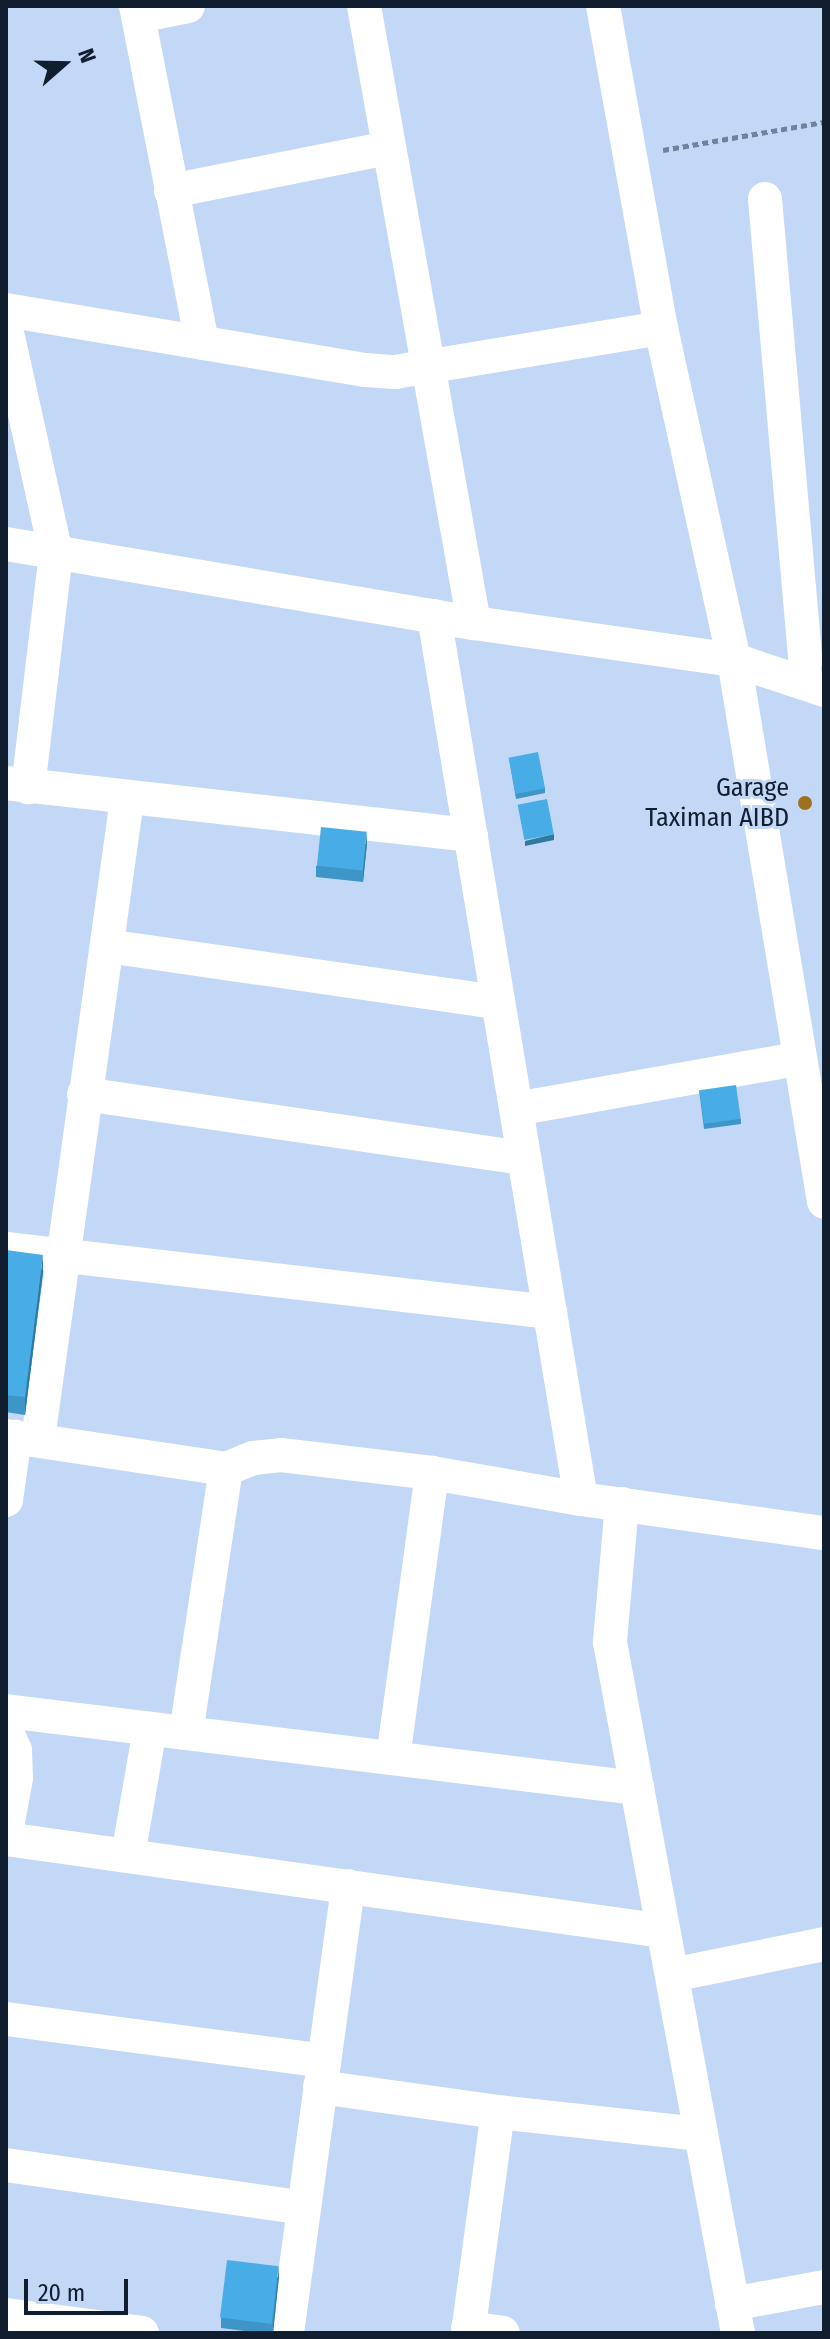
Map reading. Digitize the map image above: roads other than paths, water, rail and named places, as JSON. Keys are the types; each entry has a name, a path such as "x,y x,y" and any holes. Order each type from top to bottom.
{"street":[{"path":"188,6 137,11 202,343"},
{"path":"364,6 474,623"},
{"path":"603,6 661,328 734,660 798,1059 824,1200"},
{"path":"171,191 389,148"},
{"path":"765,199 805,660 813,685"},
{"path":"6,310 365,370 395,372 661,328"},
{"path":"6,328 56,553 17,785 471,835"},
{"path":"6,544 474,623 734,660 813,685"},
{"path":"434,616 581,1499"},
{"path":"6,1500 62,1254 127,799"},
{"path":"107,946 498,1002"},
{"path":"516,1109 798,1059"},
{"path":"84,1094 524,1158"},
{"path":"6,1249 550,1312"},
{"path":"20,1437 226,1469 253,1458 281,1455 432,1473 581,1499 824,1533"},
{"path":"186,1733 226,1469"},
{"path":"393,1758 432,1473"},
{"path":"622,1504 610,1642 735,2318 824,2287"},
{"path":"6,1711 637,1788"},
{"path":"128,1856 150,1729"},
{"path":"6,1730 15,1750 16,1778 6,1836 663,1931"},
{"path":"287,2333 348,1886"},
{"path":"672,1975 824,1944"},
{"path":"6,2019 322,2074 498,2112 701,2134"},
{"path":"498,2112 468,2330 503,2333"},
{"path":"6,2165 304,2208"},
{"path":"6,2315 142,2333"}],"place":[{"name":"Garage Taximan AIBD","path":"805,803"}]}
